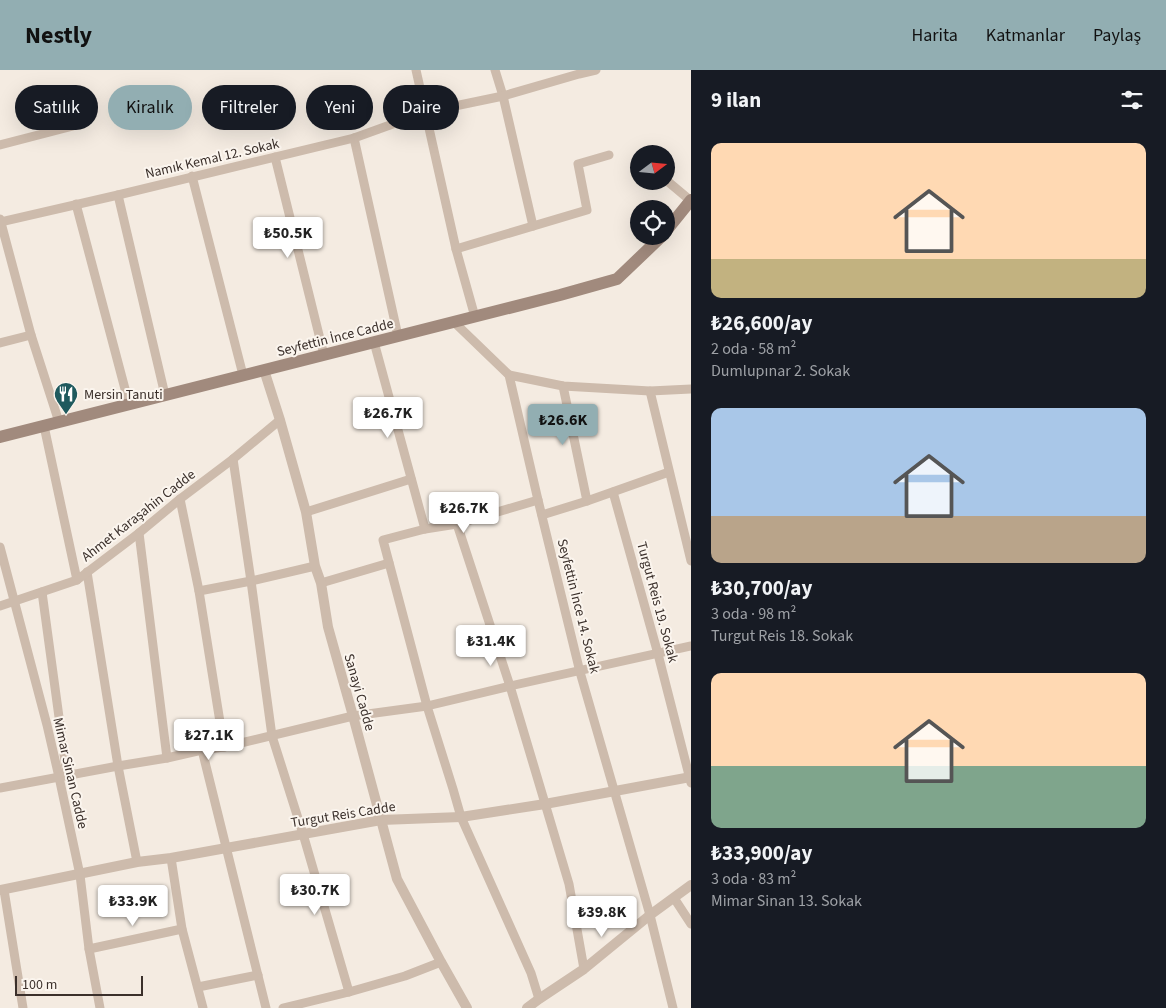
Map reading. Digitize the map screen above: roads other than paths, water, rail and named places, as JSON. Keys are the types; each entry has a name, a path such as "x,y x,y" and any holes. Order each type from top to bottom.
{"main road":[{"path":"675,220 691,201"},
{"name":"Seyfettin İnce Cadde","path":"0,437 550,298 616,279 652,245"}],"street":[{"path":"416,70 420,85"},
{"path":"495,70 534,226"},
{"name":"Namık Kemal 12. Sokak","path":"459,105 503,96 578,72 596,70"},
{"name":"Namık Kemal 12. Sokak","path":"0,221 118,195 354,138 383,128"},
{"path":"0,144 57,130"},
{"path":"430,130 456,249 475,317"},
{"path":"354,138 398,336"},
{"path":"456,249 588,210 578,164 609,154"},
{"path":"275,157 324,355"},
{"path":"192,176 243,375"},
{"path":"675,188 691,201"},
{"path":"118,195 165,395"},
{"path":"76,204 129,404"},
{"path":"0,221 31,335 59,422"},
{"path":"454,322 509,375 563,386 650,391 691,389"},
{"path":"0,343 31,335"},
{"path":"374,342 425,529"},
{"name":"Sanayi Cadde","path":"264,370 306,512 328,627 397,879 468,1008"},
{"name":"Seyfettin İnce 14. Sokak","path":"509,375 580,672 650,915 673,1008"},
{"path":"563,386 587,501"},
{"path":"650,391 691,561"},
{"name":"Ahmet Karaşahin Cadde","path":"0,606 77,580 233,459 280,420"},
{"path":"44,426 77,580"},
{"path":"233,459 272,736 349,992"},
{"path":"542,515 669,472"},
{"path":"306,512 411,479"},
{"name":"Turgut Reis 19. Sokak","path":"613,492 690,779"},
{"path":"180,499 199,591 224,747"},
{"path":"538,500 457,524 425,529 383,540 427,706 461,817 531,974 539,999"},
{"path":"457,524 510,686 568,884 584,969"},
{"path":"139,533 167,758"},
{"name":"Mimar Sinan Cadde","path":"0,547 47,725 63,776 80,875 89,949 100,1008"},
{"path":"321,583 389,563"},
{"path":"199,591 316,566"},
{"path":"87,572 118,766 137,862"},
{"path":"42,592 63,776"},
{"path":"0,788 224,747 353,716 427,706 691,646"},
{"path":"202,750 266,1008"},
{"name":"Turgut Reis Cadde","path":"2,890 137,862 171,858 381,820 461,817 690,779"},
{"path":"171,858 182,928 203,1008"},
{"path":"527,1008 584,969 650,915 691,885"},
{"path":"2,890 23,1008"},
{"path":"674,898 691,924"},
{"path":"89,949 182,928"},
{"path":"283,1008 405,976 441,962"},
{"path":"198,987 258,975"}],"place":[{"name":"Mersin Tanuti","path":"66,415"}]}
